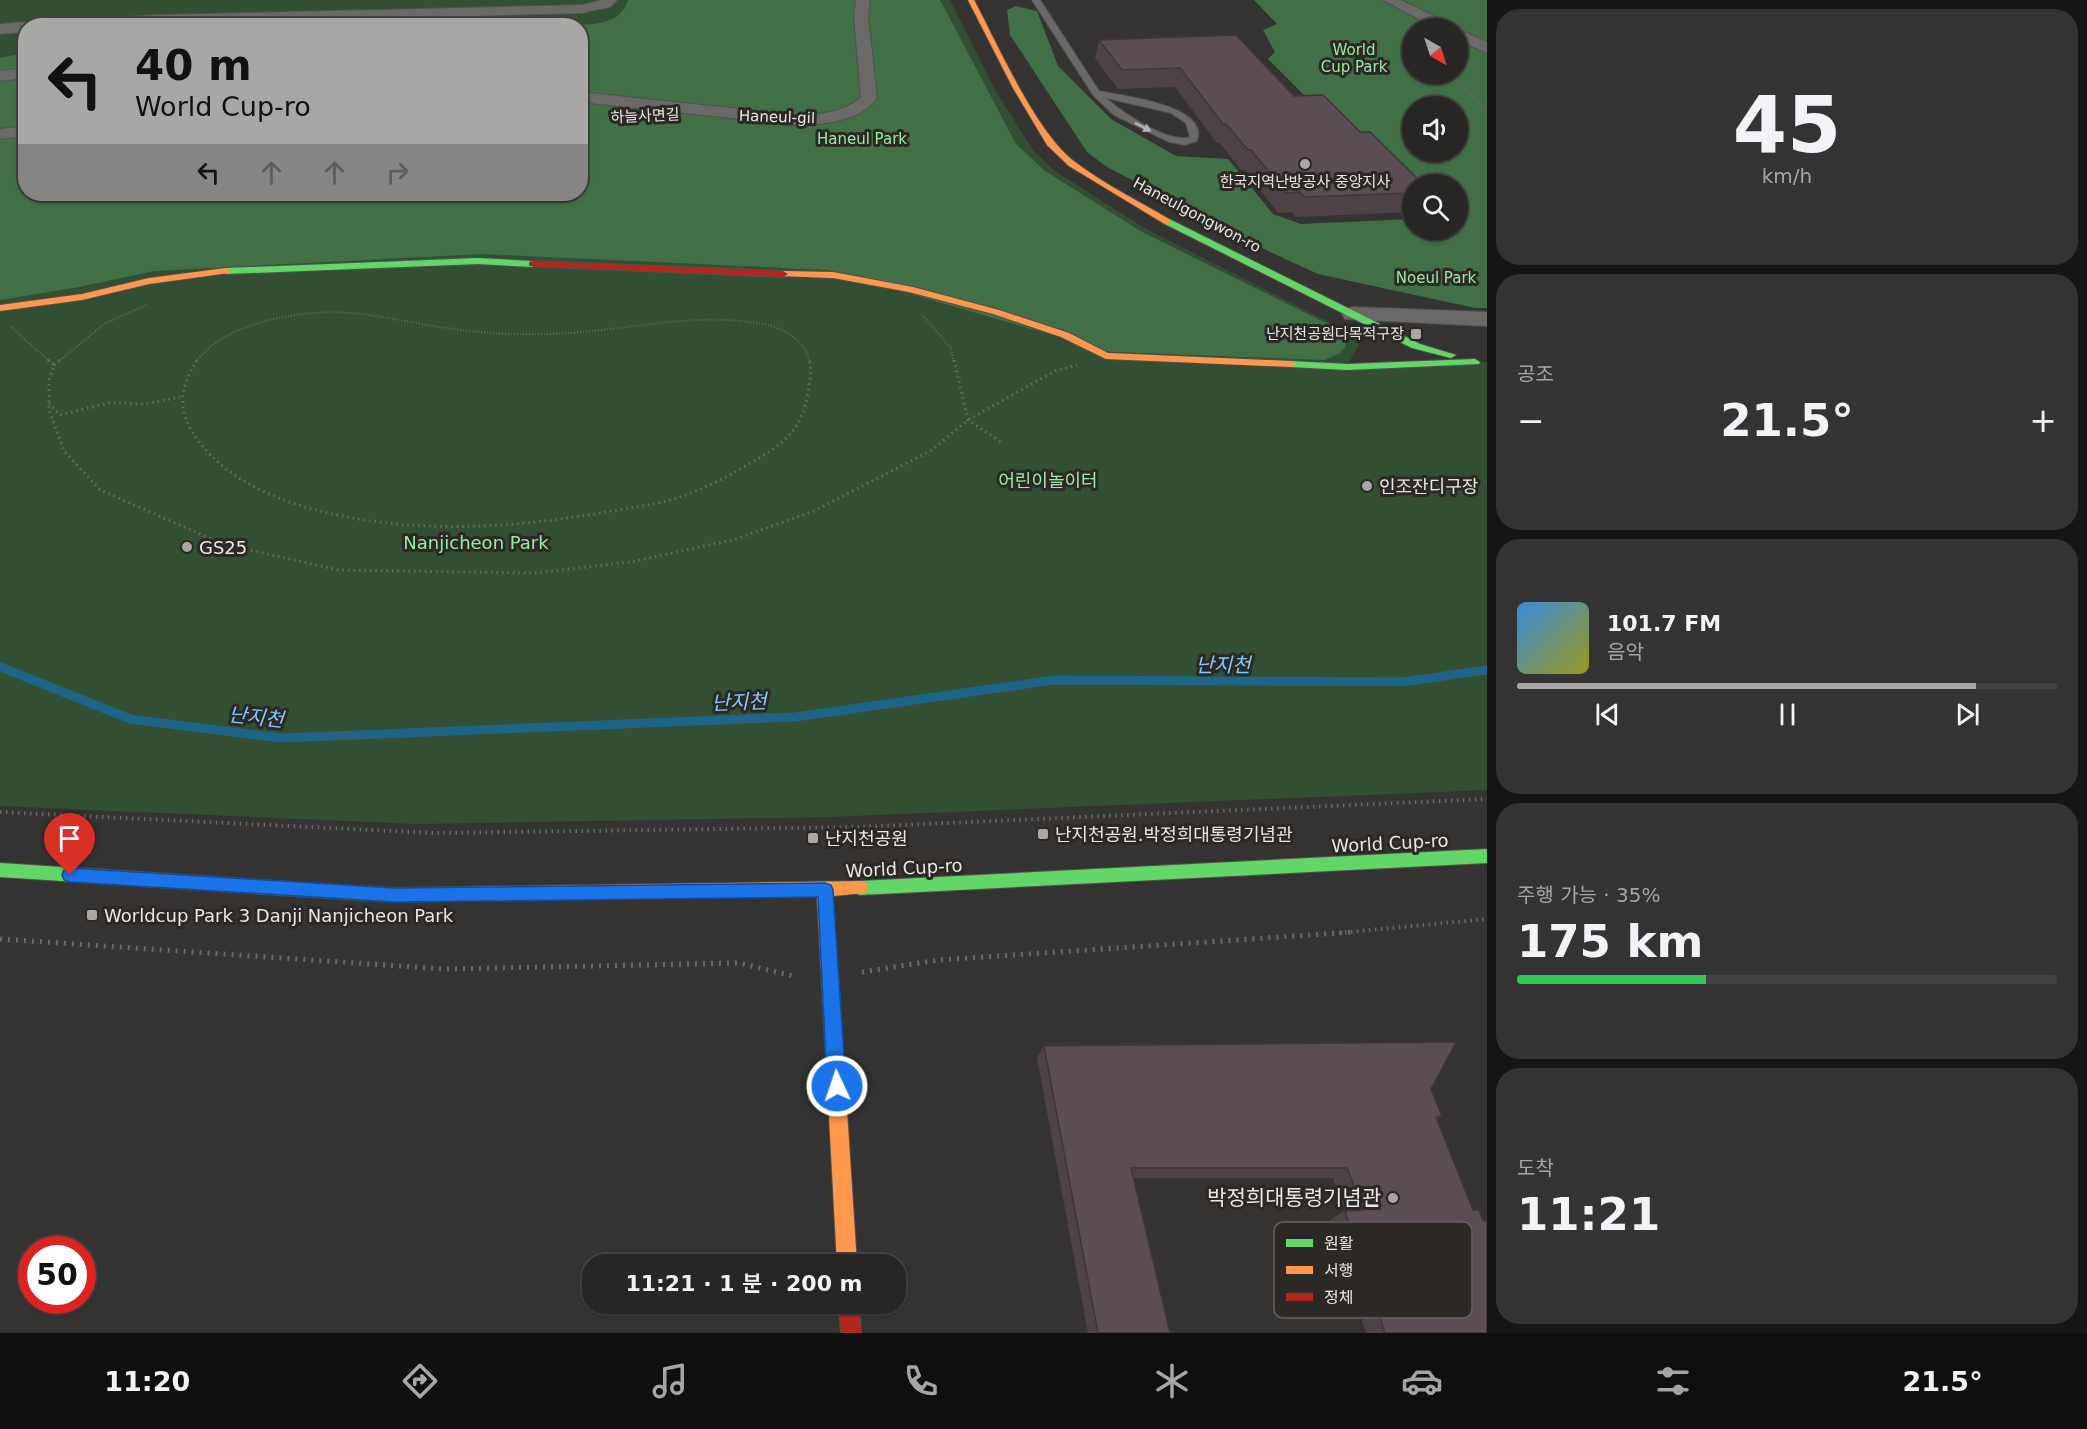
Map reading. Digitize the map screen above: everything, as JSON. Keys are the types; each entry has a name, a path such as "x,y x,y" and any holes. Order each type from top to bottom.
{"street":[{"path":"305,18 582,9 610,0"},
{"name":"Haneul-gil","path":"588,99 807,121 834,117 859,108 869,98 861,16 863,0"},
{"name":"Haneulgongwon-ro","path":"971,0 1017,88 1050,143 1072,164 1164,220 1416,346 1481,362"},
{"path":"1390,0 1427,18"},
{"path":"0,29 18,28"},
{"path":"1468,39 1487,48"},
{"path":"0,76 18,74"},
{"name":"하늘사면길","path":"610,118 646,118 709,112"},
{"path":"0,134 18,132"},
{"path":"0,308 82,297 149,281 222,271 478,261 671,271 833,275 910,289 996,312 1065,335 1106,356 1347,367 1481,362"},
{"path":"1353,314 1487,319"},
{"name":"World Cup-ro","path":"0,870 394,895 825,890 1487,856"},
{"path":"825,890 846,1254"},
{"path":"850,1314 851,1333"}],"lane":[{"path":"1036,0 1096,93 1117,113 1145,129 1172,140 1184,142 1194,139 1195,134 1190,123 1180,114 1096,93"}],"path":[{"path":"1459,84 1487,109"},
{"path":"147,305 104,324 54,365 49,380 49,410 64,451 100,490 223,544 339,570 535,573 632,561 736,539 814,511 932,450 968,420 1055,371 1106,356"},
{"path":"330,312 362,313 489,333 549,334 695,320 747,321 773,327 796,339 812,364 808,398 798,427 771,451 730,476 676,499 598,513 499,526 425,525 357,519 326,513 260,490 216,461 205,449 183,412 180,397 188,370 208,348 226,335 280,319 330,312"},
{"path":"919,312 951,348 968,420 1002,443"},
{"path":"9,325 54,365"},
{"path":"49,403 60,415 108,403 145,404 180,397"},
{"path":"0,812 434,833 858,826 1487,799"},
{"path":"0,939 445,969 739,963 794,977 884,970 939,960 1308,936 1487,919"}],"green space":[{"name":"Nanjicheon Park","path":"0,0 950,0 995,90 1033,150 1055,171 1146,229 1335,325 1361,341 1347,366 1487,362 1487,790 829,817 416,824 0,806"},
{"name":"Haneul Park","path":"628,0 940,0 1016,144 1045,171 1142,232 1328,324 1344,335 1346,346 1340,353 1325,360 1111,352 828,270 482,254 154,271 79,287 0,300 0,58 18,54 18,201 588,201 588,25 612,19 624,8"},
{"name":"World Cup Park","path":"1254,0 1487,0 1487,308 1475,308 1318,274 1268,251 1107,167 1087,152 1010,35 1007,10 1016,6 1037,11 1058,66 1111,119 1176,156 1228,159 1273,214 1301,224 1402,219 1402,240 1468,240 1468,174 1402,175 1315,106 1268,59 1275,52 1263,30 1277,24"},
{"path":"422,16 426,18 363,18"}],"building":[{"path":"1236,35 1294,96 1323,95 1360,132 1370,132 1413,174 1402,174 1402,193 1304,197 1300,192 1286,193 1251,150 1248,150 1226,124 1223,124 1180,68 1122,70 1099,40"},
{"name":"박정희대통령기념관","path":"1456,1042 1431,1089 1442,1116 1436,1117 1473,1210 1479,1210 1483,1221 1487,1221 1487,1333 1385,1333 1380,1318 1472,1318 1472,1222 1349,1222 1345,1211 1363,1210 1347,1168 1131,1168 1170,1333 1098,1333 1044,1046"}],"waterway":[{"name":"난지천","path":"0,667 130,719 281,738 795,717 1054,680 1402,682 1487,670"}],"traffic: fast":[{"path":"1166,221 1416,346 1451,355"},
{"path":"226,271 478,261 532,264"},
{"path":"1291,364 1347,367 1475,362"},
{"path":"860,888 1487,856"},
{"path":"0,870 341,892"}],"traffic: slow":[{"path":"971,0 1017,88 1050,143 1072,164 1166,221"},
{"path":"0,308 82,297 149,281 226,271"},
{"path":"783,274 833,275 910,289 996,312 1065,335 1106,356 1291,364"},
{"path":"341,892 394,895 860,888"},
{"path":"825,890 846,1254"}],"traffic: jam":[{"path":"532,264 783,274"},
{"path":"850,1314 851,1333"}],"place":[{"name":"한국지역난방공사 중앙지사","path":"1305,164"},
{"name":"난지천공원다목적구장","path":"1416,334"},
{"name":"인조잔디구장","path":"1367,486"},
{"name":"GS25","path":"187,547"},
{"name":"난지천공원.박정희대통령기념관","path":"1043,834"},
{"name":"난지천공원","path":"813,838"},
{"name":"Worldcup Park 3 Danji Nanjicheon Park","path":"92,915"},
{"name":"박정희대통령기념관","path":"1393,1198"}],"route":[{"path":"70,875 394,895 825,890 837,1086"}],"park label":[{"name":"Noeul Park","path":"1436,278"},
{"name":"어린이놀이터","path":"1048,480"}]}
